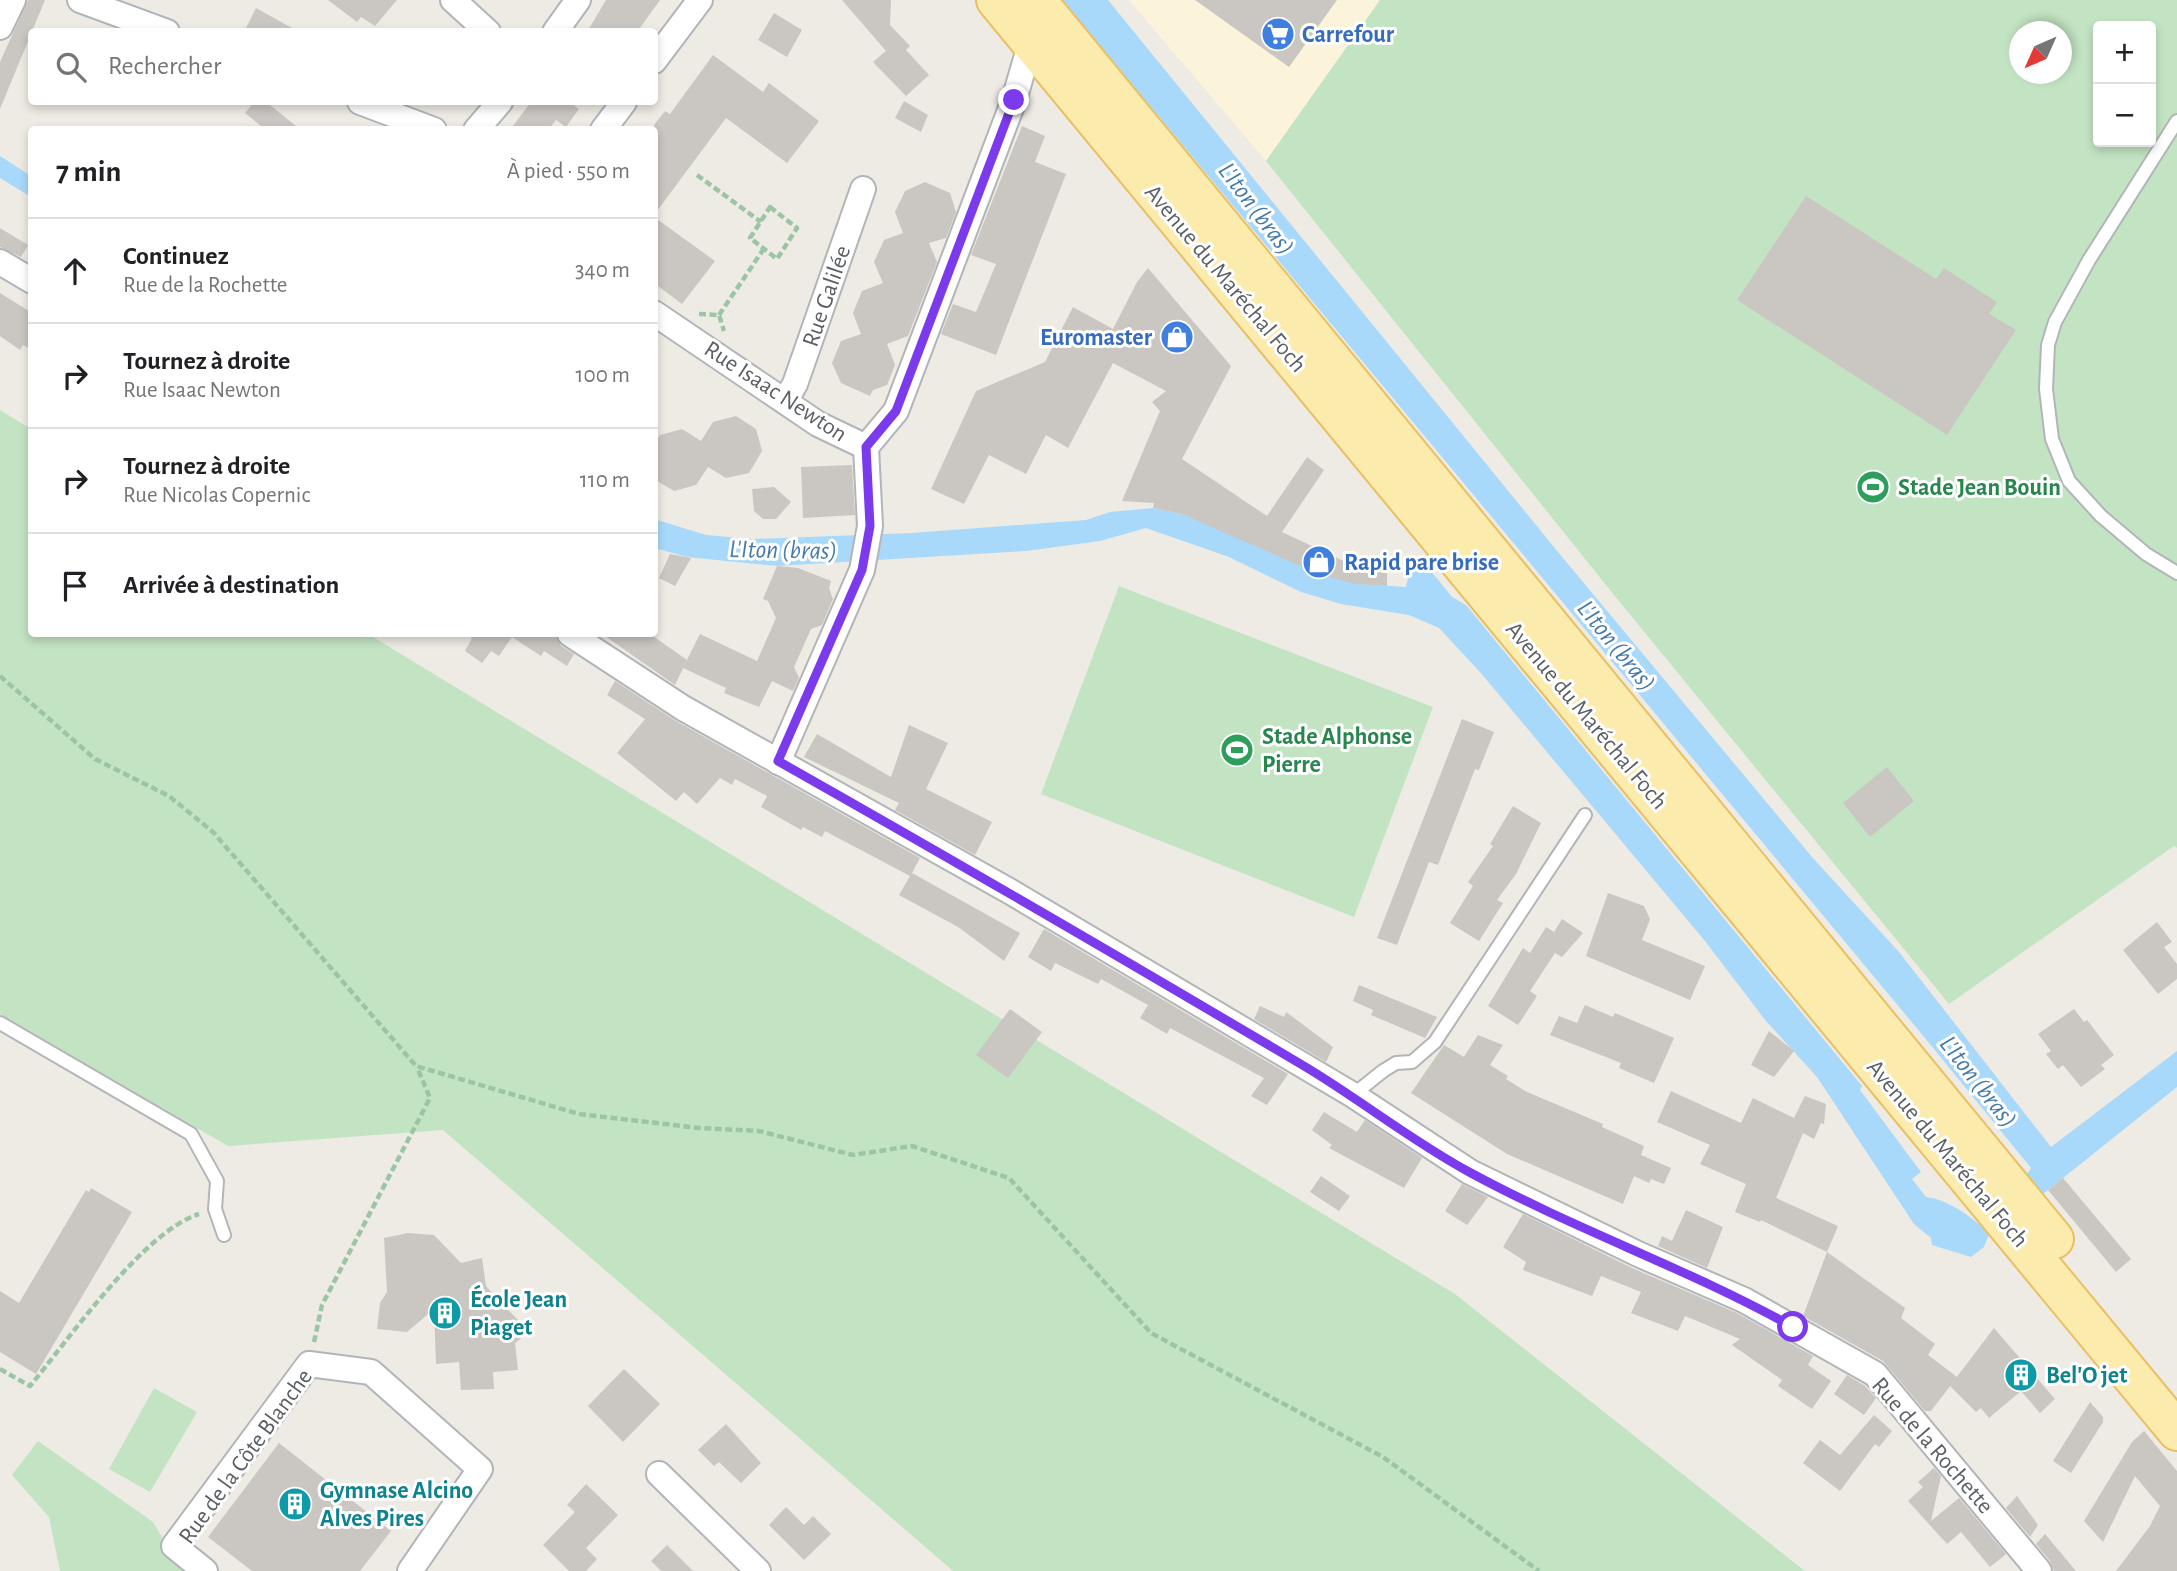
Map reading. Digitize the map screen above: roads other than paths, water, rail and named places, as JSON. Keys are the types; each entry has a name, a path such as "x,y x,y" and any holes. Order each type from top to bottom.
{"main road":[{"name":"Avenue du Maréchal Foch","path":"996,0 2177,1431"},
{"name":"Avenue du Maréchal Foch","path":"1036,0 2177,1389"}],"street":[{"path":"0,27 13,0"},
{"path":"80,0 156,28"},
{"path":"453,0 484,28"},
{"path":"558,28 578,0"},
{"path":"658,56 701,0"},
{"path":"866,447 896,411 1014,100 1031,42"},
{"path":"368,105 423,126"},
{"path":"479,126 497,105"},
{"path":"606,126 622,105"},
{"name":"Rue Galilée","path":"785,401 795,384 863,189"},
{"path":"0,262 28,279"},
{"name":"Rue Isaac Newton","path":"658,316 818,424 866,447 870,526 862,570 778,761"},
{"name":"Rue de la Rochette","path":"575,637 682,708 1011,892 1353,1095 1470,1172 1638,1254 1744,1300 1875,1374 2039,1571"},
{"name":"Rue de la Côte Blanche","path":"205,1571 174,1546 310,1364 371,1372 480,1469 410,1571"},
{"path":"659,1474 758,1571"}],"lane":[{"path":"2177,121 2089,260 2055,322 2048,345 2046,389 2052,439 2069,481 2101,516 2146,554 2177,573"},
{"path":"1353,1095 1390,1067 1412,1062 1424,1055 1435,1042 1585,815"},
{"path":"0,1023 191,1134 217,1181 215,1209 224,1236"}],"water":[{"name":"L'Iton (bras)","path":"1062,0 1108,0 1558,552 1812,857 1899,952 2051,1147 2177,1051 2177,1087 2043,1194 2027,1174 2031,1168 1925,1038"},
{"path":"0,156 28,174 28,195 0,178"},
{"name":"L'Iton (bras)","path":"1153,508 1182,514 1360,584 1406,587 1408,578 1403,575 1422,560 1452,597 1466,605 1862,1086 1860,1090 1921,1172 1912,1179 1926,1197 1951,1205 1976,1222 1989,1234 1984,1247 1971,1257 1932,1245 1931,1238 1914,1224 1817,1077 1766,1021 1705,941 1480,672 1439,628 1409,615 1341,604 1301,592 1229,557 1146,528 1100,541 1026,551 777,566 687,557 658,549 658,520 706,535 752,539 912,533 1086,520 1110,512"}],"place":[{"name":"Carrefour","path":"1278,34"},
{"name":"Euromaster","path":"1177,337"},
{"name":"Stade Jean Bouin","path":"1873,487"},
{"name":"Rapid pare brise","path":"1319,562"},
{"name":"Stade Alphonse Pierre","path":"1237,750"},
{"name":"École Jean Piaget","path":"445,1313"},
{"name":"Bel'O jet","path":"2021,1375"},
{"name":"Gymnase Alcino Alves Pires","path":"295,1504"}]}
